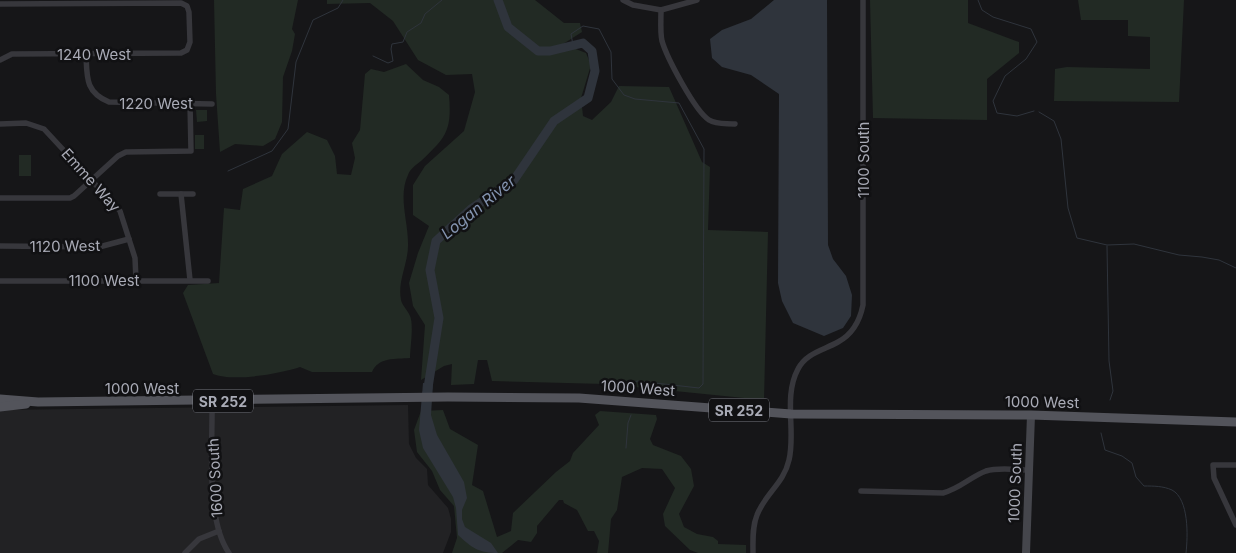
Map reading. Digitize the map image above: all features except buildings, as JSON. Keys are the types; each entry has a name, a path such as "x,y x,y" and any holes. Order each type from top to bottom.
{"main road":[{"name":"1000 West","path":"0,401 212,401 407,398 608,399 791,414 1030,415 1236,422"},
{"name":"1000 West","path":"0,407 38,402"}],"street":[{"path":"623,0 633,6 661,10 698,0"},
{"name":"1100 South","path":"791,414 792,388 798,368 810,355 839,342 851,332 860,319 863,306 863,0"},
{"name":"1240 West","path":"0,4 183,3 187,6 189,12 190,42 187,50 181,53 12,54 1,59"},
{"path":"661,10 662,40 673,68 702,113 709,120 717,123 736,124"},
{"name":"1220 West","path":"86,54 87,80 93,91 101,98 112,103 212,104"},
{"path":"0,198 70,198 118,156 126,152 191,151 190,103"},
{"name":"Emme Way","path":"0,124 26,123 44,129 120,211 136,264 136,280"},
{"path":"160,194 192,194"},
{"path":"181,194 190,280"},
{"name":"1120 West","path":"0,246 100,247 129,239"},
{"name":"1100 West","path":"0,281 208,281"},
{"name":"1600 South","path":"212,401 215,520 218,532 229,553"},
{"path":"753,553 753,535 757,515 784,476 790,458 791,414"},
{"name":"1000 South","path":"1026,553 1030,470 1030,415"},
{"path":"1236,464 1212,464 1214,478 1236,524"},
{"path":"861,491 943,492 955,490 986,471 999,469 1030,470"},
{"path":"184,553 199,539 218,532"}],"shaded area":[{"path":"214,0 298,0 292,29 295,34 292,51 283,77 282,122 275,139 263,146 235,144 220,152 216,94"},
{"path":"327,0 535,0 564,23 580,23 582,32 563,44 586,53 591,65 581,98 583,116 592,120 611,102 619,86 669,87 702,162 710,167 708,230 768,232 764,400 605,384 492,381 487,360 478,360 474,384 451,385 452,364 444,366 421,380 425,325 413,306 409,283 429,226 413,215 413,185 425,166 464,131 475,92 472,74 446,75 418,60 393,21 370,3 327,4"},
{"path":"774,0 827,0 828,245 833,259 846,276 852,295 851,316 843,328 824,336 793,323 782,301 778,283 779,94 751,75 722,67 712,58 710,39 722,30 751,19"},
{"path":"870,0 968,0 968,23 1019,42 1019,53 987,79 987,120 873,118"},
{"path":"1078,0 1184,0 1179,102 1054,101 1055,69 1067,67 1150,69 1150,37 1128,36 1128,20 1081,20"},
{"path":"406,64 423,80 439,87 449,95 450,107 448,125 442,139 413,167 405,183 404,209 408,250 400,293 402,302 411,320 410,358 383,361 372,372 312,372 300,367 244,377 213,374 183,293 188,285 219,283 224,208 240,210 243,189 272,176 282,154 307,132 327,140 335,156 337,174 351,175 355,158 352,143 360,130 365,74 371,69 384,72"},
{"path":"196,110 207,110 207,121 197,122"},
{"path":"195,135 204,135 204,149 195,149"},
{"path":"19,155 31,155 31,176 19,176"},
{"path":"423,383 433,384 431,415 437,435 464,482 467,498 462,510 462,519 465,527 491,543 498,553 476,549 458,535 456,508 453,497 423,448 419,430"},
{"path":"408,405 409,444 416,458 427,469 428,485 448,508 451,519 451,532 443,553 0,553 0,410"},
{"path":"443,410 450,429 478,445 472,485 483,491 497,537 511,531 513,513 570,461 573,453 599,425 595,415 600,411 656,415 657,419 650,439 653,445 681,456 691,469 694,486 679,514 684,527 697,534 713,537 718,541 718,544 746,545 746,553 698,553 690,550 665,526 663,514 675,488 662,469 642,468 622,477 617,510 611,519 608,553 597,553 599,541 594,531 588,531 577,510 564,503 563,500 559,500 537,526 537,533 531,542 518,540 502,553 452,553 457,538 454,506 440,490 432,471 417,452 414,430 421,411"}],"waterway":[{"path":"228,171 272,151 288,129 296,62 313,20 338,8 343,0"},
{"path":"373,56 388,63 393,61 392,44 403,42 407,32 421,23 425,14 442,0"},
{"name":"Logan River","path":"427,394 439,318 430,270 436,241 471,209 514,180 554,121 588,98 595,71 592,51 583,43 550,51 538,51 508,27 498,0"},
{"path":"978,0 982,10 993,17 1031,29 1037,42 1026,59 1005,76 993,101 997,113 1017,116 1034,111"},
{"path":"573,45 571,34 583,26 599,29 611,52 612,79 624,95 635,99 679,103 704,149 703,384 699,388 637,381 632,384"},
{"path":"1039,112 1054,121 1061,139 1068,208 1077,238 1107,245 1134,244 1179,255 1219,260 1236,268"},
{"path":"1107,246 1109,361 1113,391 1110,400"},
{"path":"626,448 628,423 631,415"},
{"path":"1101,433 1105,450 1122,456 1132,463 1136,477 1144,486 1165,488 1172,490 1178,495 1182,501 1186,518 1186,553"}]}
